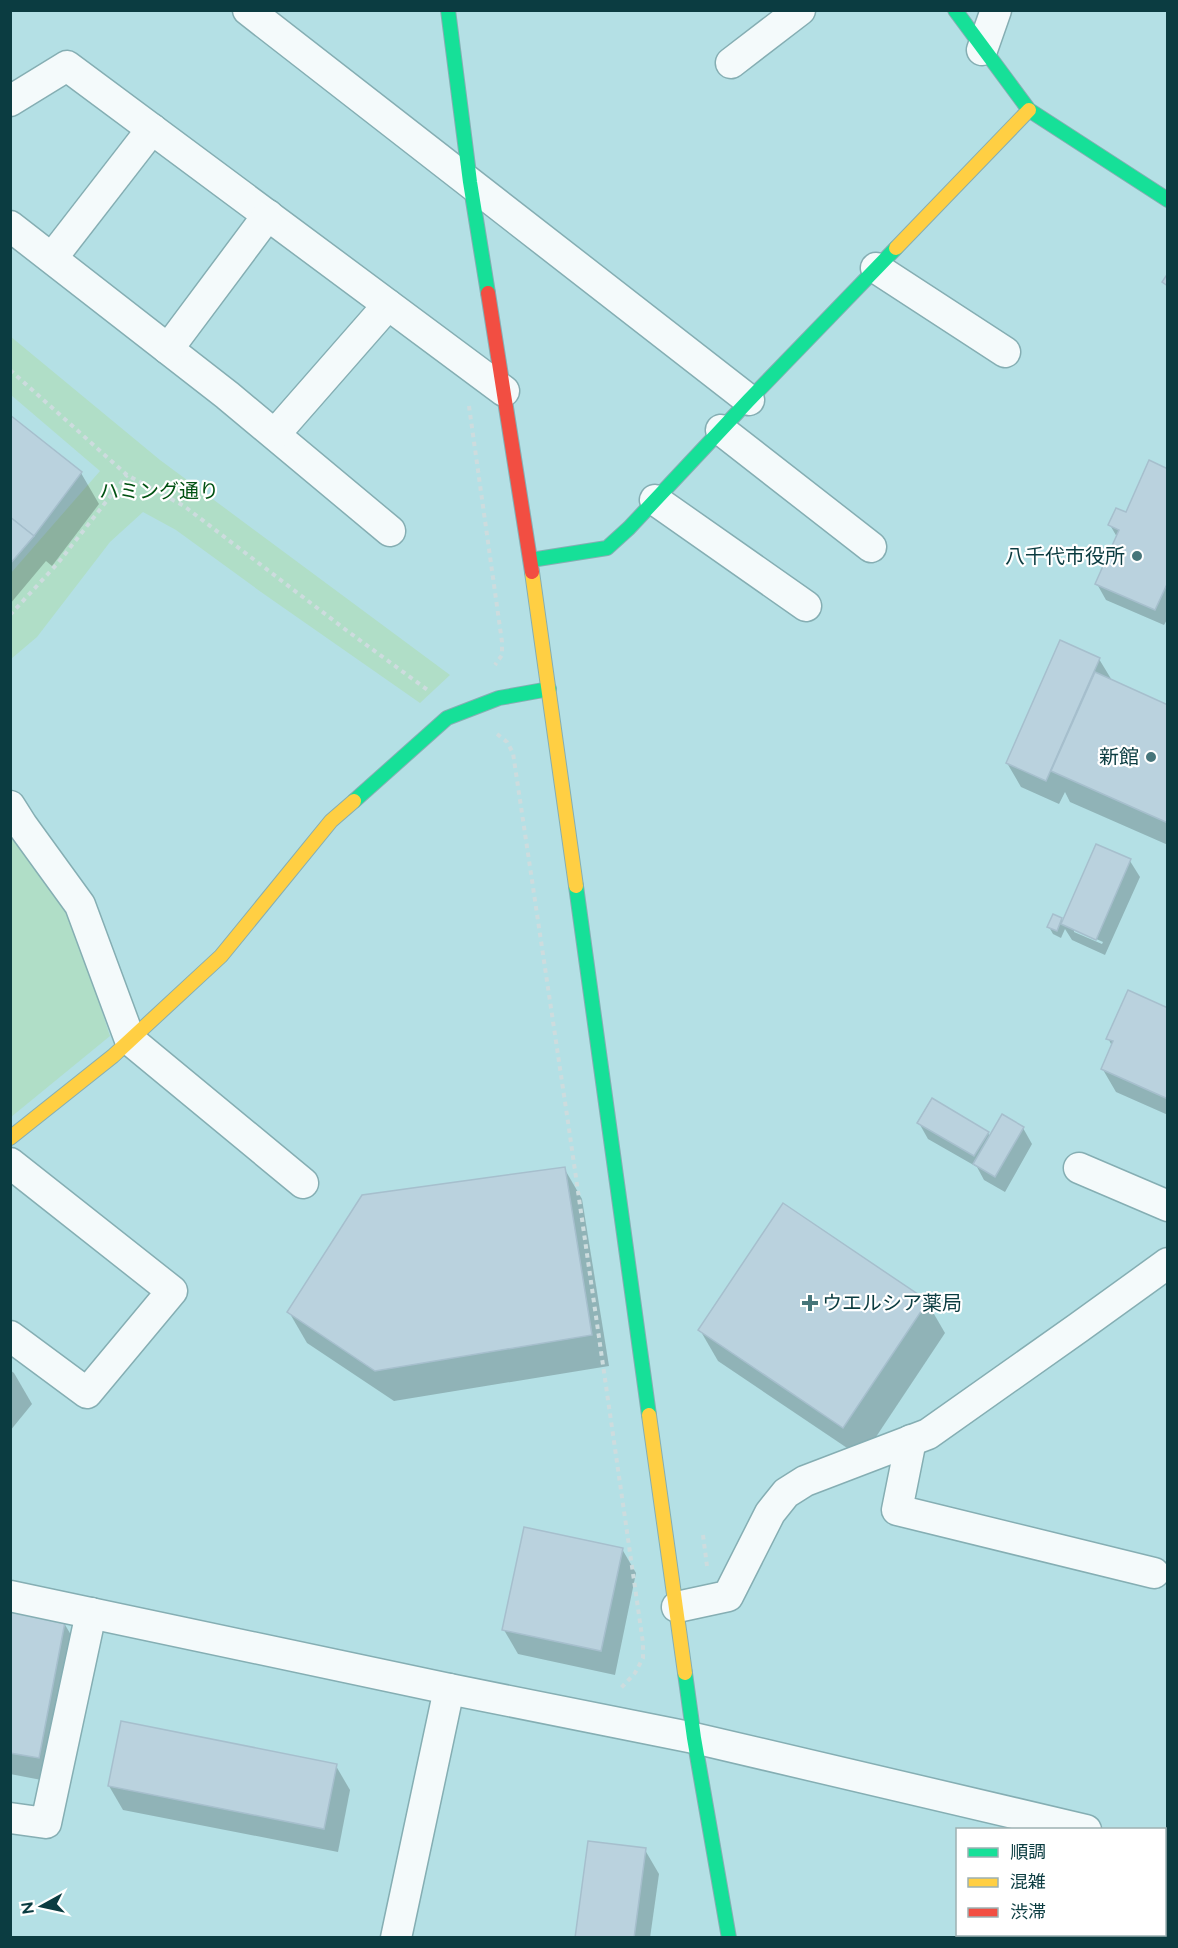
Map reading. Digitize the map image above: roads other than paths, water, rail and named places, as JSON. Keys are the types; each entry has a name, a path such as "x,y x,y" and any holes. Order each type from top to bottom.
{"street":[{"path":"248,10 749,400"},
{"path":"448,10 470,182 531,560 694,1738 729,1938"},
{"path":"732,63 800,10"},
{"path":"955,10 982,50 1029,110 1167,200"},
{"path":"982,50 996,10"},
{"path":"10,100 67,66 504,391"},
{"path":"531,560 607,548 629,528 1029,110"},
{"path":"52,258 152,129"},
{"path":"168,349 268,216"},
{"path":"10,226 275,434 390,531"},
{"path":"876,268 1005,352"},
{"path":"275,434 388,305"},
{"path":"721,430 872,547"},
{"path":"655,500 806,606"},
{"path":"10,1138 130,1040 221,956 331,821 447,718 499,698 549,689"},
{"path":"10,806 80,905 130,1040 303,1183"},
{"path":"10,1163 172,1291 87,1393 10,1336"},
{"path":"1079,1168 1167,1206"},
{"path":"677,1607 728,1596 770,1513 786,1493 805,1481 928,1434 1167,1263"},
{"path":"911,1440 897,1510 1154,1573"},
{"path":"10,1596 449,1689 694,1738 1026,1823 1069,1828"},
{"path":"10,1818 46,1823 91,1613"},
{"path":"396,1938 449,1689"}],"place":[{"name":"八千代市役所","path":"1137,556"},
{"name":"新館","path":"1151,757"},
{"name":"ウエルシア薬局","path":"810,1303"}],"park label":[{"name":"ハミング通り","path":"159,491"}]}
